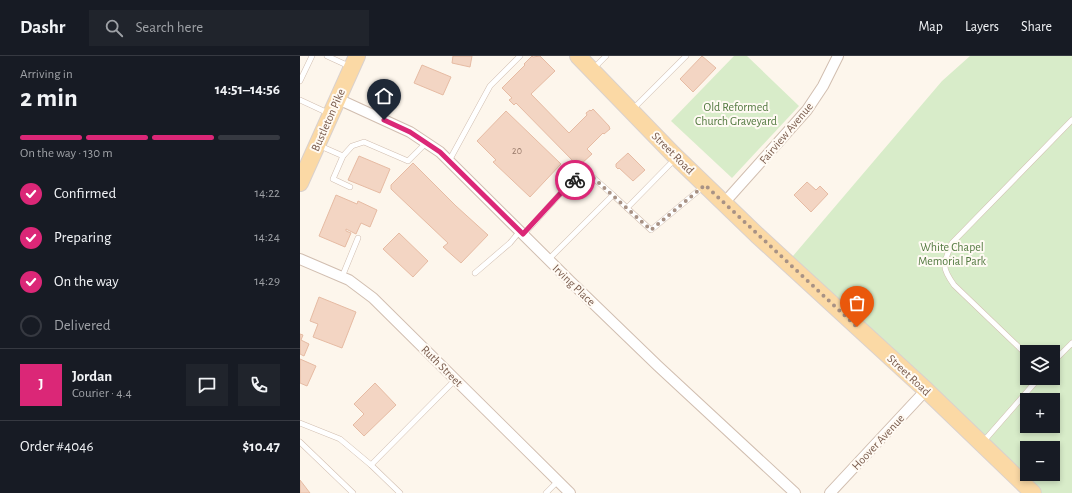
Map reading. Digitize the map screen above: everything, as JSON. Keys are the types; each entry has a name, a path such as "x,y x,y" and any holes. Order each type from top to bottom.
{"main road":[{"name":"Street Road","path":"578,56 705,185 926,390 981,445 1033,493"},
{"name":"Bustleton Pike","path":"300,183 354,62"}],"street":[{"name":"Fairview Avenue","path":"724,203 807,110 823,86 838,56"},
{"name":"Irving Place","path":"338,99 410,132 427,142 449,161 548,260 658,366 795,493"},
{"name":"Ruth Street","path":"300,258 342,277 366,291 570,493"},
{"name":"Hoover Avenue","path":"830,493 926,390"}],"lane":[{"path":"300,81 312,56"},
{"path":"327,56 354,62"},
{"path":"449,161 490,86 520,56"},
{"path":"592,70 606,56"},
{"path":"631,111 686,56"},
{"path":"300,100 331,114"},
{"path":"1020,349 954,285 945,272 946,258 952,244 1072,120"},
{"path":"350,187 333,179 343,156 352,146 364,142 408,161 427,142"},
{"path":"318,144 343,156"},
{"path":"627,208 677,158"},
{"path":"475,273 521,233 570,183 589,174 651,230 705,185"},
{"path":"548,260 613,195"},
{"path":"342,277 358,238"},
{"path":"1060,355 1072,343"},
{"path":"371,465 455,380"},
{"path":"981,445 1033,385"},
{"path":"300,423 340,439 371,465 400,493"},
{"path":"300,442 353,493"},
{"path":"546,493 558,481"}],"green space":[{"name":"Old Reformed Church Graveyard","path":"734,56 747,56 799,106 732,178 671,121"},
{"name":"White Chapel Memorial Park","path":"970,56 1072,56 1072,493 1033,493 1020,481 1060,481 1060,441 1020,441 1020,481 787,263 942,81"}],"building":[{"path":"453,56 472,56 470,67 452,63"},
{"path":"532,56 540,56 555,71 531,94 569,133 587,115 586,113 593,109 609,126 610,129 604,134 603,133 587,149 592,154 581,164 577,160 574,162 516,103 514,105 509,100 512,98 502,88"},
{"path":"702,56 716,68 693,92 680,79"},
{"path":"422,65 451,77 443,95 414,83"},
{"path":"506,111 561,164 530,197 493,162 496,160 477,141"},
{"path":"628,153 645,170 633,181 616,167 616,164"},
{"path":"359,156 390,169 380,193 348,180"},
{"path":"413,163 456,206 488,235 461,263 443,247 448,243 391,189 391,185"},
{"path":"807,182 816,190 820,186 828,194 811,212 794,195"},
{"path":"336,195 357,204 358,201 377,210 370,227 361,223 356,234 346,229 346,231 351,233 345,247 319,236"},
{"path":"399,233 428,261 413,277 383,249"},
{"path":"319,297 356,312 342,348 313,337 318,324 310,321"},
{"path":"300,334 303,335 301,340 309,344 304,356 300,354"},
{"path":"300,359 316,366 307,386 300,383"},
{"path":"375,383 396,405 364,436 353,425 364,414 354,404"},
{"path":"300,480 310,493 300,493"}],"way so far":[{"path":"575,180 589,174 651,230 705,185 857,327"}],"route":[{"path":"384,120 424,140 440,152 523,234 570,183 575,180"}]}
